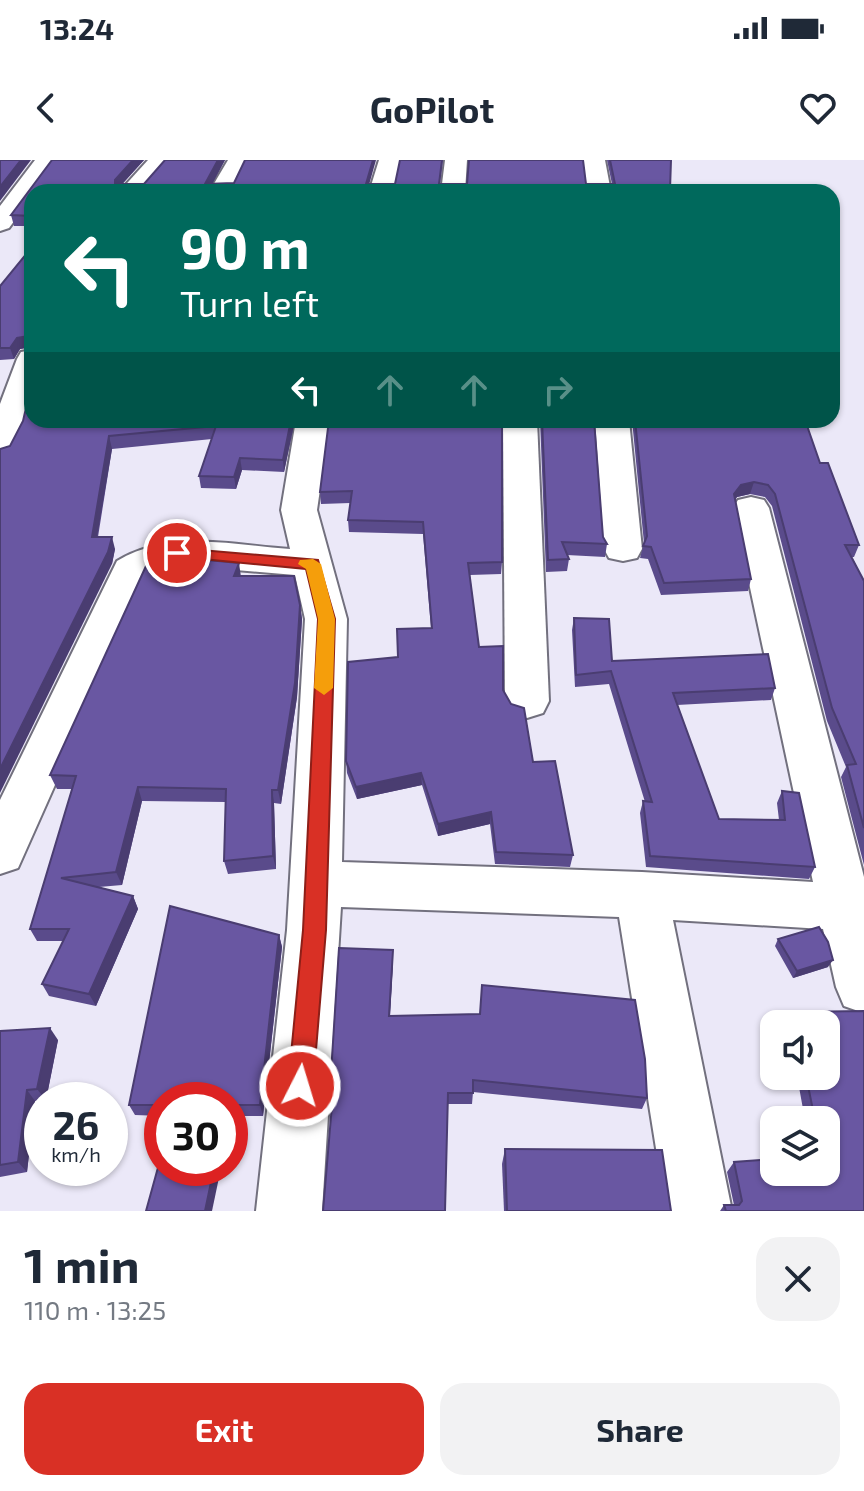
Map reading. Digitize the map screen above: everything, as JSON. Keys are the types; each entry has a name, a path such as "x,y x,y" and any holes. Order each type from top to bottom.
{"street":[{"path":"29,184 47,160"},
{"path":"138,184 160,160"},
{"path":"226,184 239,160"},
{"path":"383,184 390,160"},
{"path":"454,184 456,160"},
{"path":"594,160 598,184"},
{"path":"0,223 24,191"},
{"path":"0,450 24,402"},
{"path":"289,1211 316,884 326,619 299,510 312,428"},
{"path":"520,428 527,701"},
{"path":"613,428 623,549"},
{"path":"751,508 864,987"},
{"path":"0,853 131,570 152,557 177,553 313,564"},
{"path":"316,884 642,895 846,907"},
{"path":"642,895 699,1211"}],"building":[{"path":"0,160 21,160 0,187"},
{"path":"52,160 133,160 115,184 34,184"},
{"path":"165,160 218,160 205,184 144,184"},
{"path":"245,160 373,160 366,184 205,184 234,183"},
{"path":"400,160 442,160 439,184 395,184"},
{"path":"469,160 583,160 586,184 467,184"},
{"path":"610,160 671,160 670,184 615,184"},
{"path":"24,198 24,216 11,215"},
{"path":"24,257 24,337 17,338 10,348 0,348 0,286"},
{"path":"24,417 24,428 195,428 109,436 92,537 112,537 108,552 0,769 0,449 10,446"},
{"path":"215,428 289,428 283,460 240,458 234,477 199,476"},
{"path":"328,428 502,428 502,562 468,563 479,647 503,646 503,690 511,704 524,708 533,762 555,761 573,855 496,852 491,812 438,824 421,773 356,787 346,761 348,662 398,657 397,629 432,628 423,522 348,520 352,491 320,492"},
{"path":"542,428 595,428 603,537 607,544 562,542 569,559 548,560"},
{"path":"636,428 808,428 820,463 828,463 859,545 845,545 864,581 864,828 847,765 856,764 832,708 775,494 768,485 754,482 741,485 734,494 751,579 664,583 651,547 643,546 647,536"},
{"path":"165,556 239,563 234,576 294,576 300,605 295,683 278,790 272,790 273,856 224,861 226,789 138,787 116,872 61,878 133,896 89,994 42,984 69,929 30,929 76,776 50,775 146,566"},
{"path":"574,618 609,619 612,661 768,654 775,688 673,693 719,819 785,820 782,791 799,793 815,867 650,856 643,801 652,802 611,671 576,675"},
{"path":"170,906 279,935 260,1105 248,1105 248,1082 144,1082 144,1105 129,1105"},
{"path":"819,927 828,942 833,960 797,971 778,939"},
{"path":"339,948 393,950 389,1016 480,1014 482,985 635,1000 645,1059 647,1098 473,1080 473,1093 448,1093 445,1211 323,1211 332,1105 329,1105"},
{"path":"840,1011 864,1011 864,1211 726,1211 724,1205 739,1205 742,1201 734,1162 760,1160 760,1186 840,1186 840,1106 812,1106 809,1090 840,1090"},
{"path":"50,1028 38,1082 24,1082 18,1162 0,1165 0,1031"},
{"path":"505,1149 662,1150 671,1211 507,1211"},
{"path":"153,1186 210,1186 205,1211 146,1211"}],"slow traffic":[{"path":"306,564 313,564 326,619 324,688"}],"route":[{"path":"177,553 313,564 326,619 314,930 300,1086"}]}
